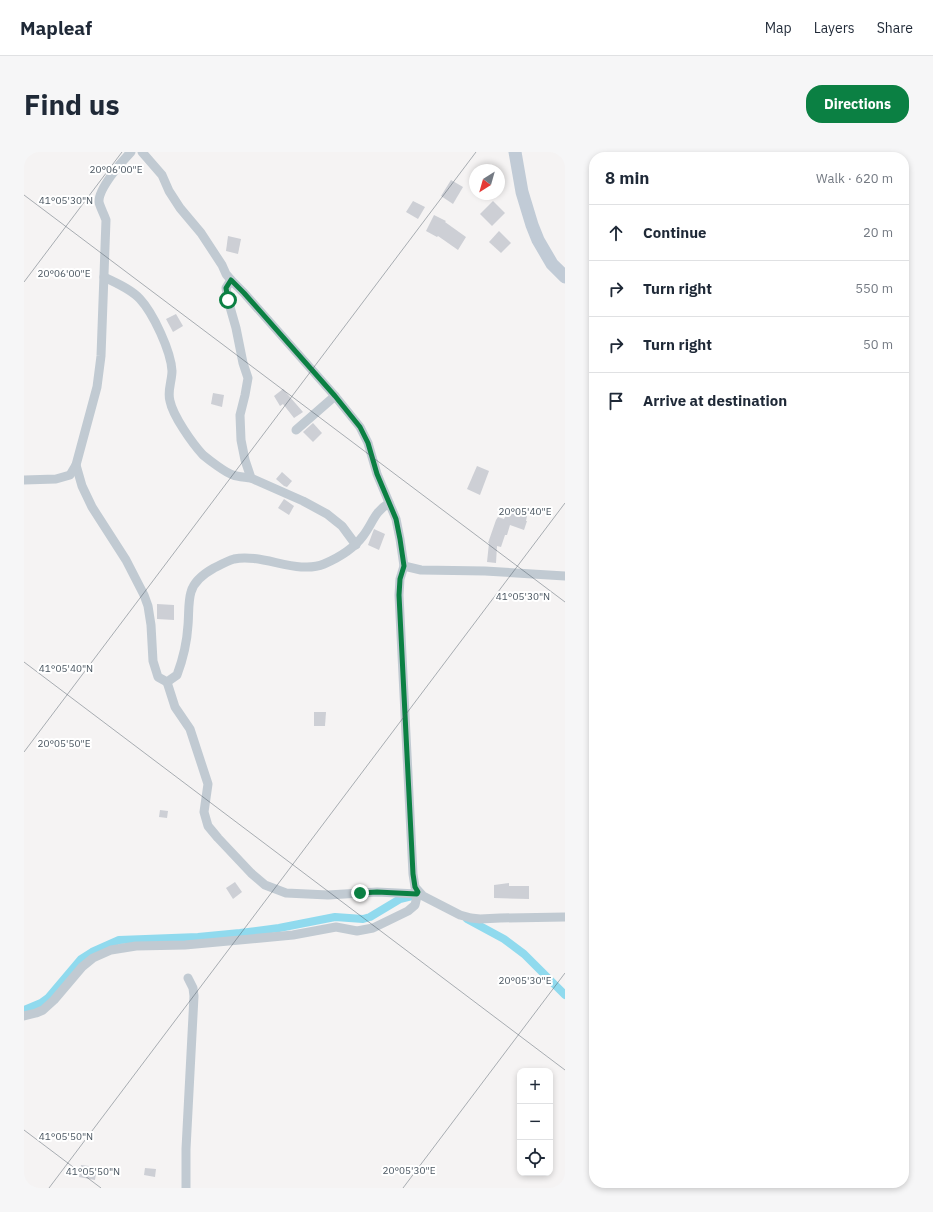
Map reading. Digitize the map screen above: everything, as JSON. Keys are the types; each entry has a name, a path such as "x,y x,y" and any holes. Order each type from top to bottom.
{"main road":[{"path":"515,152 522,192 538,240 552,264 565,277"}],"street":[{"path":"24,480 56,479 70,475 76,465 87,421 98,387 101,356 106,220 99,202 100,194 120,164 131,152"},
{"path":"24,1016 43,1010 54,1000 82,967 93,958 111,950 136,946 185,945 293,935 336,927 357,931 373,928 408,911 417,897 413,874 399,595 400,579 404,566 396,519 377,474 368,443 360,427 335,396 226,274 222,265 201,233 180,208 162,175 142,152"},
{"path":"104,277 140,298 149,312 169,355 172,371 169,399 173,412 185,431 204,455 234,476 251,478 303,501 327,514 342,526 356,545"},
{"path":"231,280 226,288 228,300 248,378 246,395 240,415 241,440 245,460 251,478"},
{"path":"296,430 335,396"},
{"path":"76,465 82,486 92,507 126,560 144,595 148,606 151,626 153,661 158,677 166,682 175,707 190,729 208,784 204,812 208,826 251,873 265,885 286,893 328,894 377,892 417,897 427,899 460,915 480,919 565,917"},
{"path":"166,682 177,675 181,664 188,627 189,604 192,590 200,577 210,570 233,559 258,559 307,567 322,565 334,560 356,545 364,535 378,511 389,503"},
{"path":"404,566 421,570 485,571 565,576"},
{"path":"186,1188 186,1143 194,996 193,988 188,978"}],"building":[{"path":"451,180 463,187 453,204 441,196"},
{"path":"413,201 425,207 418,219 406,212"},
{"path":"493,201 505,213 492,226 480,214"},
{"path":"434,215 446,221 445,222 466,237 458,250 438,236 437,237 426,231"},
{"path":"499,231 511,243 501,253 489,242"},
{"path":"228,236 241,239 238,254 226,251"},
{"path":"176,314 183,326 173,332 166,319"},
{"path":"283,389 303,412 294,418 283,404 280,406 274,396"},
{"path":"213,393 224,395 222,407 211,404"},
{"path":"313,423 322,433 313,442 303,432"},
{"path":"477,466 489,471 480,495 467,489"},
{"path":"282,472 292,481 287,487 276,479"},
{"path":"284,499 294,506 289,515 278,508"},
{"path":"512,510 527,516 524,530 510,525 501,547 497,546 496,563 487,562 488,543 496,520 498,517 504,519 506,515 510,516"},
{"path":"374,529 385,534 379,550 368,545"},
{"path":"157,604 174,605 174,620 157,619"},
{"path":"314,712 326,712 325,726 314,726"},
{"path":"160,810 168,811 167,818 159,817"},
{"path":"235,882 242,892 233,899 226,888"},
{"path":"509,883 509,886 529,886 529,899 494,898 494,885"},
{"path":"81,1165 97,1167 95,1180 79,1177"},
{"path":"145,1168 156,1169 155,1177 144,1175"}],"waterway":[{"path":"24,1010 41,1003 48,998 81,959 92,952 119,940 198,937 240,933 279,928 335,917 363,919 370,917 400,899 412,896"},
{"path":"467,919 504,939 524,954 565,995"}],"route":[{"path":"228,300 226,288 231,280 354,419 368,443 377,474 396,519 404,566 400,579 399,595 413,874 414,884 418,892 417,894 377,892 360,893"}]}
